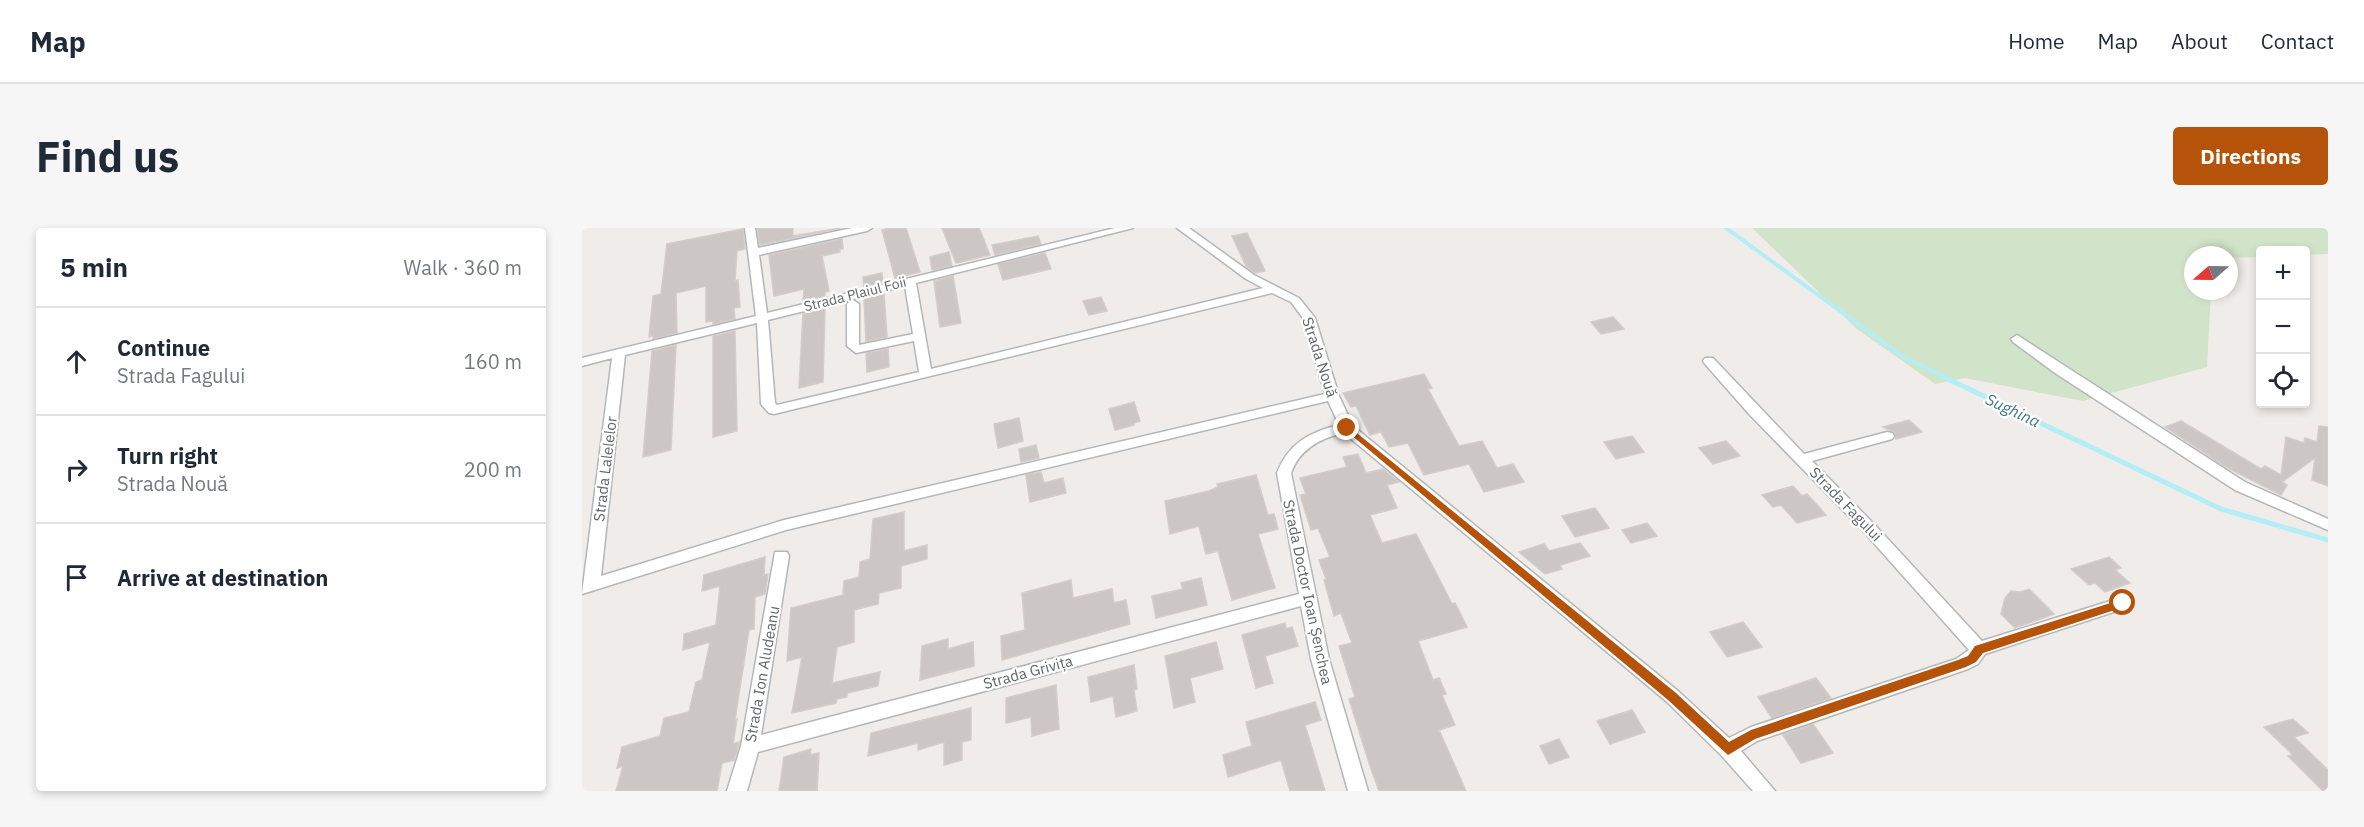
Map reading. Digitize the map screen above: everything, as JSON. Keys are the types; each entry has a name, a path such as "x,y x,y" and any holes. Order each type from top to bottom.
{"street":[{"path":"750,228 762,317 768,404 774,410 1273,289"},
{"path":"752,253 867,228"},
{"name":"Strada Plaiul Foii","path":"582,362 1128,228"},
{"name":"Strada Nouă","path":"1182,228 1250,277 1295,300 1309,318 1332,396 1347,428 1672,696 1728,749 1765,791"},
{"path":"910,280 926,374"},
{"path":"852,304 853,346 856,349 920,336"},
{"path":"2017,339 2053,365 2240,486 2328,525"},
{"name":"Strada Lalelelor","path":"587,586 619,353"},
{"name":"Strada Fagului","path":"1709,361 1979,649"},
{"path":"587,586 784,525 1332,396"},
{"name":"Strada Doctor Ioan Șenchea","path":"1347,428 1325,432 1305,441 1287,462 1284,473 1320,659 1358,791"},
{"path":"1803,459 1887,436"},
{"name":"Strada Ion Aludeanu","path":"737,791 750,746 781,556"},
{"name":"Strada Grivița","path":"750,746 1307,598"},
{"path":"1728,749 1751,735 1962,664 1972,659 1979,649 2123,603"}],"green space":[{"path":"1752,228 2328,228 2328,254 2310,255 2310,246 2256,246 2256,257 2238,258 2238,246 2184,246 2184,300 2211,300 2207,367 2083,401 1964,378 1935,384 1857,329"}],"building":[{"path":"757,228 793,228 793,236 841,228 760,245"},
{"path":"906,228 920,272 895,278 882,230"},
{"path":"942,228 979,228 990,255 956,263"},
{"path":"743,229 745,249 737,251 735,281 738,280 740,307 734,308 735,319 713,324 713,321 706,322 706,286 676,293 677,333 653,339 653,335 649,337 653,296 661,294 667,244"},
{"path":"1247,233 1265,271 1255,273 1246,266 1232,236"},
{"path":"1038,236 1041,244 995,255 992,245"},
{"path":"842,239 843,249 839,249 840,252 822,256 829,291 825,292 825,296 803,302 804,289 774,296 769,255"},
{"path":"949,252 952,266 932,270 930,257"},
{"path":"1045,253 1051,269 1003,280 998,264"},
{"path":"882,273 883,282 864,287 863,277"},
{"path":"953,276 961,323 940,327 934,281"},
{"path":"884,294 887,337 866,341 864,298"},
{"path":"1101,297 1107,311 1089,315 1083,301"},
{"path":"825,308 823,382 799,388 803,314"},
{"path":"1613,317 1624,329 1601,334 1591,322"},
{"path":"735,331 737,431 713,437 713,336"},
{"path":"676,345 671,450 643,457 652,351"},
{"path":"888,349 889,367 867,372 866,353"},
{"path":"1424,374 1432,388 1428,389 1459,446 1482,441 1497,468 1513,464 1524,482 1484,492 1469,464 1424,475 1408,443 1389,447 1381,432 1370,435 1356,406 1351,407 1343,393"},
{"path":"1134,402 1140,421 1115,430 1109,409"},
{"path":"1019,418 1023,441 998,448 994,424"},
{"path":"1909,420 1922,432 1896,439 1894,432 1883,427"},
{"path":"2181,421 2261,469 2265,466 2281,475 2286,437 2304,443 2305,438 2317,442 2319,426 2328,427 2328,486 2312,480 2315,458 2282,482 2287,485 2281,495 2226,467 2165,427"},
{"path":"1632,436 1644,452 1616,459 1604,442"},
{"path":"1726,441 1740,456 1713,464 1699,448"},
{"path":"1036,445 1039,458 1021,462 1019,449"},
{"path":"1358,454 1366,473 1383,469 1399,482 1387,485 1397,508 1370,515 1382,543 1416,534 1452,604 1455,603 1467,627 1418,641 1433,680 1439,678 1446,694 1442,695 1455,725 1439,730 1466,791 1379,791 1370,766 1349,699 1355,697 1339,646 1352,643 1341,613 1334,616 1324,580 1326,579 1319,560 1330,557 1318,528 1311,530 1300,495 1306,494 1300,478 1347,467 1343,457"},
{"path":"1041,472 1044,483 1063,478 1066,493 1030,502 1026,475"},
{"path":"1256,475 1268,515 1274,514 1278,529 1258,534 1275,588 1232,600 1218,551 1206,554 1199,526 1170,534 1165,501 1209,491 1218,487 1217,484"},
{"path":"1793,486 1802,496 1807,494 1826,515 1797,523 1781,505 1773,507 1762,495"},
{"path":"1595,508 1609,528 1575,537 1562,516"},
{"path":"904,512 904,551 927,545 927,559 901,566 901,588 879,593 878,604 854,610 854,642 837,647 832,683 880,672 878,686 847,693 847,697 837,699 836,703 792,713 802,657 787,661 791,608 843,595 844,581 859,577 860,562 870,559 873,519"},
{"path":"1647,523 1657,536 1631,543 1622,530"},
{"path":"1580,543 1590,556 1560,565 1562,569 1545,574 1519,552 1544,544 1549,551"},
{"path":"765,557 764,575 768,574 765,594 755,597 754,629 749,630 735,720 737,719 733,744 739,742 739,745 734,760 722,763 717,791 616,791 623,766 617,768 622,747 660,736 664,718 689,712 696,682 702,680 710,642 683,650 684,634 716,625 720,586 702,591 704,575"},
{"path":"2109,557 2121,568 2115,570 2130,583 2105,592 2095,583 2089,585 2071,569"},
{"path":"1201,578 1207,605 1156,618 1152,596 1183,589 1181,583"},
{"path":"1071,580 1073,598 1112,589 1114,603 1126,600 1130,624 1002,660 1001,636 1025,630 1022,593"},
{"path":"2029,589 2054,614 2015,628 2001,614 2005,598 2011,591 2021,592"},
{"path":"1743,622 1762,647 1727,657 1710,632"},
{"path":"1285,623 1286,629 1292,627 1298,646 1265,656 1273,683 1256,688 1242,635"},
{"path":"948,639 948,649 973,642 974,666 920,680 922,646"},
{"path":"1216,642 1223,669 1190,678 1195,702 1174,708 1165,656"},
{"path":"1134,665 1137,711 1116,717 1113,696 1091,702 1088,677"},
{"path":"1816,678 1831,698 1772,718 1758,697"},
{"path":"1056,685 1059,729 1032,736 1031,717 1006,723 1006,698"},
{"path":"1315,702 1321,720 1305,725 1325,791 1290,791 1281,760 1228,777 1223,755 1252,746 1246,722"},
{"path":"971,708 971,740 962,742 962,760 944,765 944,742 918,750 918,743 868,756 871,733"},
{"path":"1632,710 1645,732 1610,744 1597,721"},
{"path":"2293,719 2308,733 2294,737 2328,770 2328,791 2323,791 2288,756 2293,755 2264,727"},
{"path":"1813,724 1833,753 1801,763 1783,735"},
{"path":"1559,739 1569,757 1549,764 1540,746"},
{"path":"811,749 810,755 819,753 817,791 779,791 784,757"}],"waterway":[{"name":"Sughina","path":"1726,228 1905,358 1949,379"},
{"name":"Sughina","path":"1946,378 2221,509 2328,540"}],"route":[{"path":"1347,428 1672,696 1728,749 1751,735 1962,664 1972,659 1979,649 2123,603"}]}
